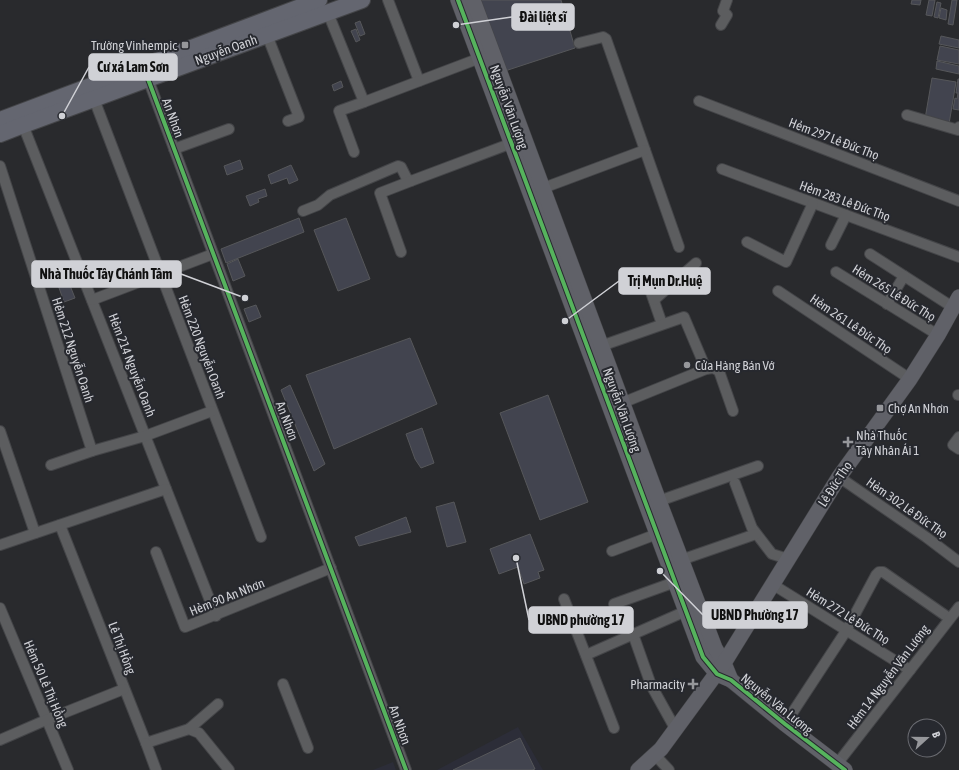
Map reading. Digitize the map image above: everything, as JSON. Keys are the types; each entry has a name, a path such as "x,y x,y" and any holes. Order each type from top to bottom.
{"main road":[{"name":"Nguyễn Oanh","path":"0,134 94,99 145,73 319,0"},
{"name":"Nguyễn Oanh","path":"0,120 267,35 362,0"}],"street":[{"path":"388,0 419,81"},
{"name":"Nguyễn Văn Lượng","path":"458,0 512,143 536,190 601,346 724,672"},
{"name":"Nguyễn Văn Lượng","path":"473,0 536,190 657,534 703,657 724,672 785,724 841,767"},
{"path":"721,25 727,15 723,10 727,0"},
{"path":"328,13 364,102"},
{"path":"267,35 299,117 288,121"},
{"path":"579,43 603,37 608,43 679,247"},
{"path":"354,152 338,111 480,58"},
{"name":"An Nhơn","path":"145,73 406,770"},
{"name":"Hẻm 220 Nguyễn Oanh","path":"94,99 260,537"},
{"name":"Hẻm 297 Lê Đức Thọ","path":"699,101 959,201"},
{"path":"907,115 958,130 959,127"},
{"name":"Hẻm 214 Nguyễn Oanh","path":"23,125 216,616"},
{"path":"174,148 229,129"},
{"path":"401,252 380,193 512,143"},
{"path":"536,190 645,150"},
{"name":"Hẻm 212 Nguyễn Oanh","path":"0,166 92,451"},
{"path":"303,212 318,205 330,195 398,166 401,167 407,179 412,181"},
{"name":"Hẻm 283 Lê Đức Thọ","path":"722,169 959,257"},
{"path":"747,242 786,262 813,203"},
{"path":"831,245 846,215"},
{"path":"92,300 213,254"},
{"path":"870,254 904,276 956,303"},
{"path":"654,300 696,263"},
{"name":"Hẻm 265 Lê Đức Thọ","path":"836,272 938,335"},
{"path":"887,304 904,276"},
{"path":"646,278 662,324"},
{"name":"Hẻm 261 Lê Đức Thọ","path":"778,291 910,379"},
{"name":"Lê Đức Thọ","path":"638,770 655,755 724,672 772,584 839,477 910,379 956,303"},
{"path":"601,346 684,317 706,369"},
{"path":"622,403 706,369 713,368 719,371 732,411"},
{"path":"51,465 92,451 145,436 212,411"},
{"path":"0,431 35,533"},
{"path":"959,437 953,445 959,449"},
{"path":"659,501 758,466"},
{"name":"Hẻm 302 Lê Đức Thọ","path":"839,477 926,537 959,562"},
{"path":"735,482 752,528 756,534 772,554 788,559"},
{"path":"0,545 166,489"},
{"name":"Lê Thị Hồng","path":"60,525 156,770"},
{"path":"612,551 657,534"},
{"path":"681,560 756,534"},
{"name":"Hẻm 90 An Nhơn","path":"156,552 185,627 216,616 331,568"},
{"path":"785,724 846,630 879,572 883,572 949,618"},
{"path":"614,604 675,582"},
{"name":"Hẻm 272 Lê Đức Thọ","path":"772,584 910,670"},
{"path":"564,599 614,728"},
{"name":"Hẻm 14 Nguyễn Văn Lượng","path":"841,767 910,670 959,607"},
{"name":"Hẻm 50 Lê Thị Hồng","path":"0,608 68,770"},
{"path":"586,655 686,611"},
{"path":"633,634 651,685 676,730"},
{"path":"283,684 308,748"},
{"path":"0,740 124,689"},
{"path":"146,743 189,729 218,704"},
{"path":"189,729 199,733 229,770"},
{"path":"655,755 669,770"}],"shaded area":[{"path":"518,727 543,770 437,770"},
{"path":"393,762 396,770 373,770"}],"building":[{"path":"478,0 561,0 575,48 505,71"},
{"path":"912,0 921,0 920,5 911,4"},
{"path":"929,0 935,0 932,16 926,15"},
{"path":"952,0 957,0 953,25 948,24"},
{"path":"937,2 941,3 938,18 934,17"},
{"path":"941,8 947,10 946,20 939,18"},
{"path":"360,21 365,34 360,36 355,23"},
{"path":"356,29 360,40 356,42 351,31"},
{"path":"941,36 959,40 959,48 939,44"},
{"path":"940,46 959,50 959,64 937,60"},
{"path":"937,61 959,66 959,74 936,69"},
{"path":"932,78 956,82 949,124 925,119"},
{"path":"958,79 959,110 953,109 955,98 957,99 958,93 956,93"},
{"path":"341,81 343,87 334,91 332,85"},
{"path":"240,160 243,169 227,175 224,166"},
{"path":"291,165 298,180 289,184 287,178 271,184 268,175"},
{"path":"265,189 267,196 258,199 259,202 250,206 246,196"},
{"path":"299,218 304,232 226,263 221,249"},
{"path":"346,218 370,279 338,291 314,230"},
{"path":"238,259 245,276 233,281 227,264"},
{"path":"67,278 75,298 64,302 57,282"},
{"path":"256,305 261,317 249,322 244,309"},
{"path":"410,338 437,404 334,449 306,375"},
{"path":"290,385 325,464 314,471 281,390"},
{"path":"548,395 588,502 540,520 500,413"},
{"path":"422,428 434,463 421,468 415,459 406,434"},
{"path":"454,502 466,542 447,547 436,507"},
{"path":"406,517 411,532 359,546 355,537"},
{"path":"530,534 544,570 538,572 540,578 524,584 518,567 499,574 490,549"},
{"path":"520,738 535,769 453,770"}],"cycle path":[{"path":"458,0 703,657 717,674 731,680 845,770"},
{"path":"148,79 406,770"}],"place":[{"name":"Đài liệt sĩ","path":"456,25"},
{"name":"Trường Vinhempic","path":"185,45"},
{"name":"Cư xá Lam Sơn","path":"62,116"},
{"name":"Nhà Thuốc Tây Chánh Tâm","path":"245,298"},
{"name":"Trị Mụn Dr.Huệ","path":"565,321"},
{"name":"Cửa Hàng Bán Vớ","path":"687,365"},
{"name":"Chợ An Nhơn","path":"880,408"},
{"name":"Nhà Thuốc Tây Nhân Ái 1","path":"848,442"},
{"name":"UBND phường 17","path":"516,558"},
{"name":"UBND Phường 17","path":"660,571"},
{"name":"Pharmacity","path":"693,684"}]}
